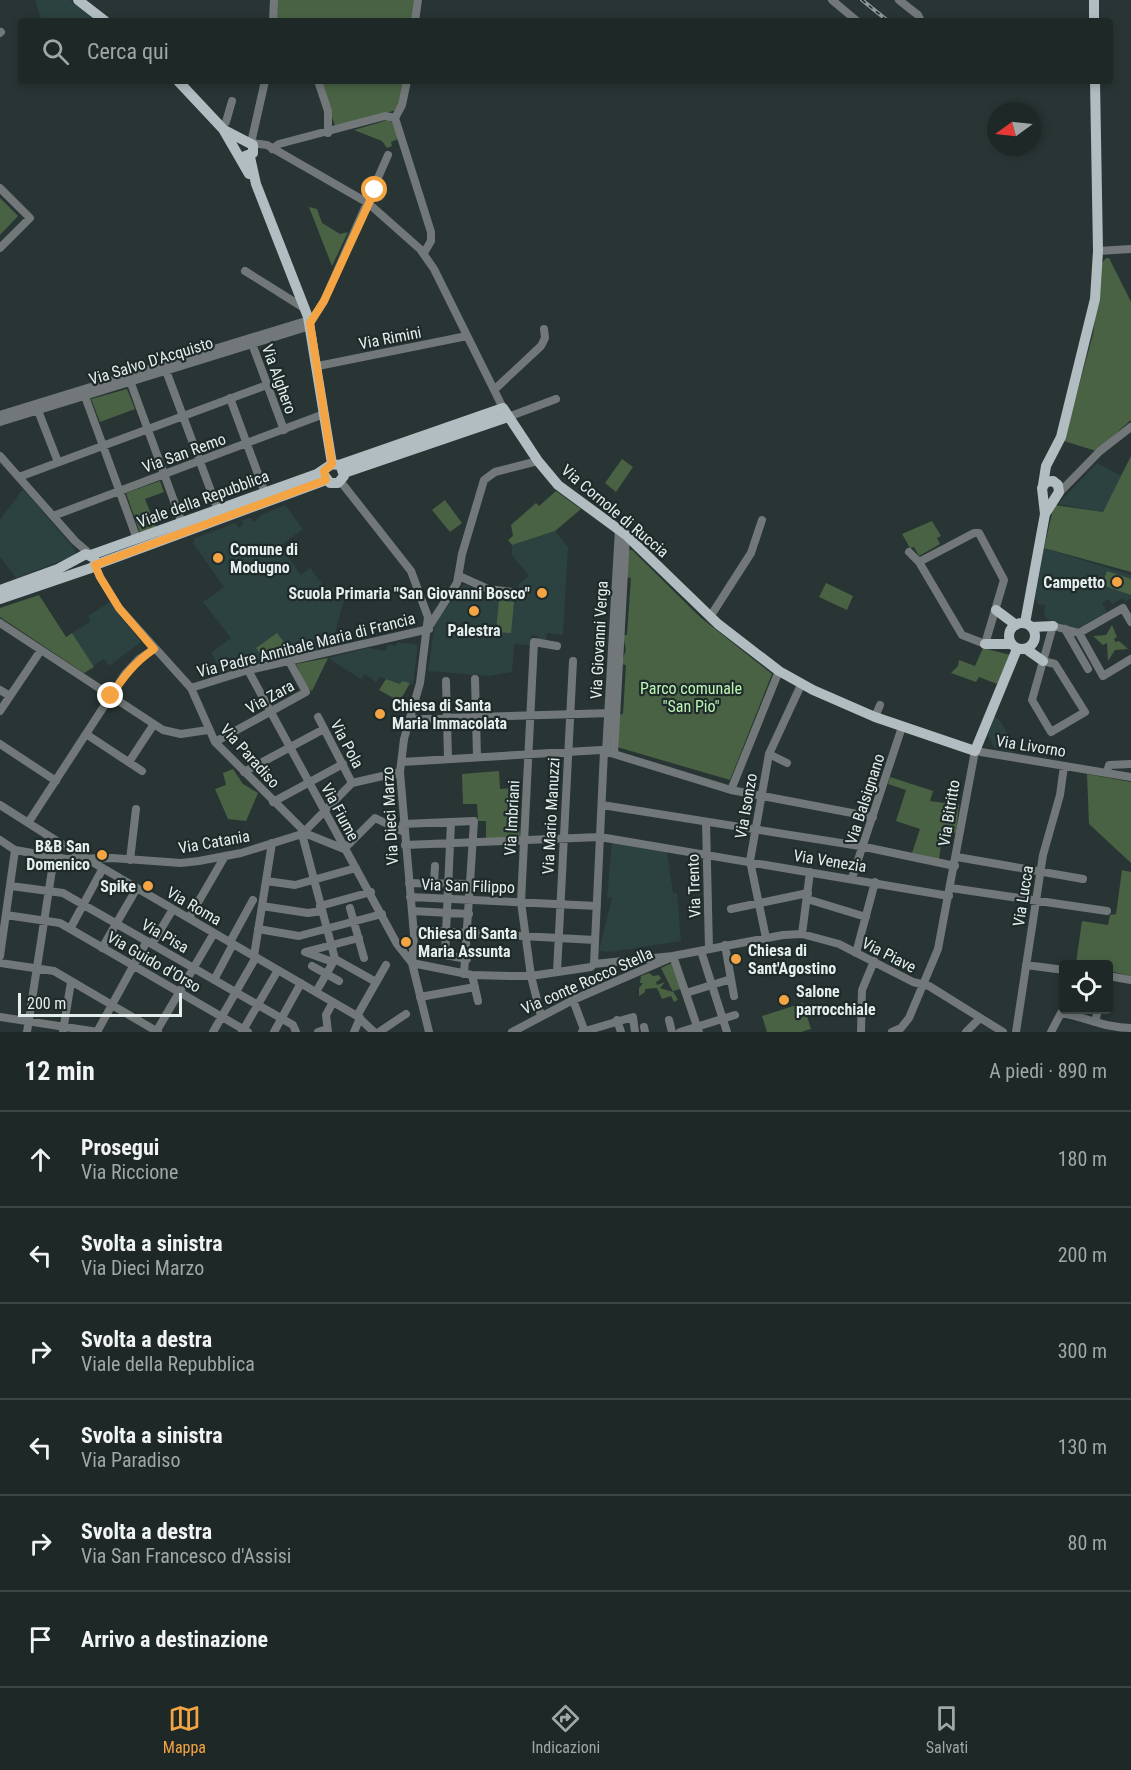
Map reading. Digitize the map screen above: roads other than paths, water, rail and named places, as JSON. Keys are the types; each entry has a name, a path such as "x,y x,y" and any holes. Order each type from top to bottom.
{"main road":[{"path":"78,0 101,18"},
{"path":"1094,0 1094,18"},
{"path":"181,84 246,150"},
{"path":"1024,625 1045,514 1052,489 1049,459 1061,437 1095,299 1098,251 1095,84"},
{"name":"Via Dieci Marzo","path":"246,150 256,184 309,319 334,473"},
{"name":"Via Cornole di Ruccia","path":"506,413 538,461 558,485 622,532 710,617 779,671 801,685 875,717 975,751"},
{"name":"Viale della Repubblica","path":"0,590 506,413"},
{"name":"Viale della Repubblica","path":"0,599 138,539 265,493 334,473"},
{"path":"985,644 1018,647 1035,640 1024,625 996,610"},
{"path":"1043,661 1018,647 1009,635 1024,625 1053,626"},
{"name":"Via Bitritto","path":"975,751 1018,647"}],"street":[{"path":"273,18 274,0"},
{"path":"415,18 418,0"},
{"path":"831,0 853,18"},
{"path":"899,0 920,18"},
{"path":"264,84 246,150 275,150 279,144 328,133 385,116 395,118"},
{"path":"319,84 328,111 328,133"},
{"path":"406,84 402,105 395,118 431,232 431,241 424,253"},
{"path":"222,128 232,101"},
{"path":"289,158 287,150 291,142"},
{"name":"Via Cornole di Ruccia","path":"275,150 368,203 424,253 506,413"},
{"path":"245,272 309,319 324,301 388,155"},
{"path":"0,188 30,218 0,248"},
{"path":"1098,251 1131,249"},
{"name":"Via Salvo D'Acquisto","path":"0,415 37,407 165,368 251,341 309,319"},
{"path":"494,390 541,346 545,338 544,329"},
{"name":"Via Rimini","path":"318,366 467,336"},
{"name":"Via Alghero","path":"251,341 284,430"},
{"path":"165,368 218,510"},
{"path":"129,379 182,523"},
{"path":"19,477 267,385"},
{"path":"83,393 138,539"},
{"path":"230,398 265,493"},
{"path":"506,413 556,399"},
{"path":"37,407 58,462"},
{"name":"Via Salvo D'Acquisto","path":"0,422 37,407"},
{"name":"Via San Remo","path":"53,516 324,414"},
{"path":"1052,489 1071,481 1100,451 1131,427"},
{"name":"Via Paradiso","path":"0,456 75,542 119,608 191,688 207,730 215,742 304,833"},
{"path":"429,629 433,618 457,584 462,554 484,480 495,472 538,461"},
{"name":"Via Dieci Marzo","path":"334,473 415,578 428,617 429,629 420,683 404,739 400,772 414,930 412,963"},
{"path":"710,617 751,553 762,520"},
{"name":"Via Giovanni Verga","path":"594,964 602,804 612,713 622,532"},
{"path":"909,552 919,562 962,635 985,644 1004,580 979,533 974,533 919,562"},
{"path":"459,576 488,589 512,592"},
{"path":"1079,633 1123,608 1131,622"},
{"path":"0,624 172,734 207,730"},
{"path":"1043,661 1055,664 1085,712 1051,732 1032,700 1043,661 1053,626 1079,633 1103,676 1131,659"},
{"name":"Via Padre Annibale Maria di Francia","path":"191,688 248,670 429,629"},
{"path":"1065,629 1088,669"},
{"name":"Via Imbriani","path":"540,1016 531,976 521,902 534,642 557,646"},
{"path":"28,823 125,674 154,649"},
{"path":"0,711 41,650"},
{"name":"Via Zara","path":"215,742 306,692 289,661"},
{"name":"Via Mario Manuzzi","path":"557,972 573,661"},
{"name":"Via Fiume","path":"248,670 344,849 371,892 397,944 412,963"},
{"path":"731,790 779,671"},
{"path":"475,679 477,757"},
{"path":"446,681 448,759"},
{"name":"Via Isonzo","path":"766,938 750,861 769,754 801,685"},
{"path":"0,690 10,696"},
{"path":"875,717 880,705"},
{"path":"410,719 612,713"},
{"name":"Via Pola","path":"318,717 352,783"},
{"path":"129,762 154,724"},
{"name":"Via Balsignano","path":"852,878 902,727"},
{"path":"244,772 324,729"},
{"path":"86,734 142,771"},
{"path":"0,744 56,781"},
{"path":"402,762 568,751 608,752 731,790 873,817"},
{"name":"Via Livorno","path":"975,751 1131,777"},
{"name":"Via Bitritto","path":"892,1032 907,1021 938,949 975,751"},
{"path":"769,754 787,763"},
{"path":"273,802 343,764"},
{"path":"1107,772 1109,765 1131,764"},
{"name":"Via Lucca","path":"1016,1032 1041,872 1064,766"},
{"path":"304,833 352,783 400,772"},
{"name":"Via Roma","path":"0,804 89,860 358,1017 377,1032"},
{"path":"602,804 863,847 1083,879"},
{"path":"130,860 136,809"},
{"path":"304,833 344,849 375,818 404,828 474,821 467,959 468,975 475,987 478,1001"},
{"path":"451,822 445,955 467,959"},
{"name":"Via Trento","path":"706,822 705,950 712,985 727,1032"},
{"path":"304,833 334,961 316,992"},
{"name":"Via Catania","path":"15,850 66,859 107,858 182,863 225,856 304,833"},
{"name":"Via Venezia","path":"405,845 600,837 875,882 1036,900 1107,911"},
{"path":"0,840 15,850 0,956"},
{"path":"213,1032 255,956 272,843"},
{"path":"66,859 74,851"},
{"path":"189,918 225,856"},
{"path":"27,1032 54,858"},
{"path":"434,883 435,866"},
{"path":"70,929 103,868"},
{"path":"266,881 295,885 356,868"},
{"path":"802,934 810,872"},
{"path":"856,953 875,882"},
{"path":"409,883 470,884"},
{"name":"Via Pisa","path":"11,886 63,893 293,1025 296,1032"},
{"path":"102,948 137,888"},
{"path":"262,906 308,913 371,892"},
{"path":"731,909 808,896 866,917"},
{"name":"Via San Filippo","path":"410,897 597,906"},
{"path":"214,980 253,900"},
{"path":"350,908 364,958"},
{"path":"0,1017 63,1030 98,1032 133,966 173,909"},
{"path":"412,911 469,914"},
{"path":"258,929 299,936 382,914"},
{"name":"Via Guido d'Orso","path":"6,915 60,923 245,1031"},
{"path":"414,930 595,940"},
{"path":"0,963 54,971 157,1032 214,933"},
{"name":"Via Piave","path":"674,956 725,945 802,934 839,944 923,986 929,986 980,1018 989,1029 1003,1032"},
{"path":"359,938 305,952 334,961 376,982"},
{"path":"725,945 734,996"},
{"path":"429,1032 412,963 468,975 531,976 591,967 594,964 674,956 698,1029"},
{"name":"Via conte Rocco Stella","path":"512,1032 573,1000 645,971 674,956"},
{"path":"643,959 648,964 645,971"},
{"path":"861,1032 862,990 874,961"},
{"path":"1026,964 1059,969"},
{"path":"354,1032 358,1017 386,965"},
{"path":"312,966 339,981"},
{"path":"245,1031 278,970"},
{"path":"1113,977 1131,980"},
{"path":"686,993 731,980"},
{"path":"63,1030 71,982"},
{"path":"274,1032 300,983"},
{"path":"420,997 475,987"},
{"path":"573,1000 584,1032 604,1028 617,1020 633,1017 634,1032"},
{"path":"328,1031 326,1015 333,1002"},
{"path":"1051,1032 1061,1013 1084,1017 1110,1028 1131,1028"},
{"path":"364,1032 377,1032 406,1014"},
{"path":"1095,1022 1097,1014"},
{"path":"680,1032 698,1029 735,1015"},
{"path":"966,1032 980,1018"},
{"path":"617,1020 621,1032"},
{"path":"669,1020 672,1032"},
{"path":"318,1032 336,1032"}],"railway":[{"path":"862,0 884,18"}],"place":[{"name":"Comune di Modugno","path":"218,558"},
{"name":"Campetto","path":"1117,582"},
{"name":"Scuola Primaria \"San Giovanni Bosco\"","path":"542,593"},
{"name":"Palestra","path":"474,611"},
{"name":"Chiesa di Santa Maria Immacolata","path":"380,714"},
{"name":"B&B San Domenico","path":"102,855"},
{"name":"Spike","path":"148,886"},
{"name":"Chiesa di Santa Maria Assunta","path":"406,942"},
{"name":"Chiesa di Sant'Agostino","path":"736,959"},
{"name":"Salone parrocchiale","path":"784,1000"}],"park label":[{"name":"Parco comunale \"San Pio\"","path":"691,697"}]}
